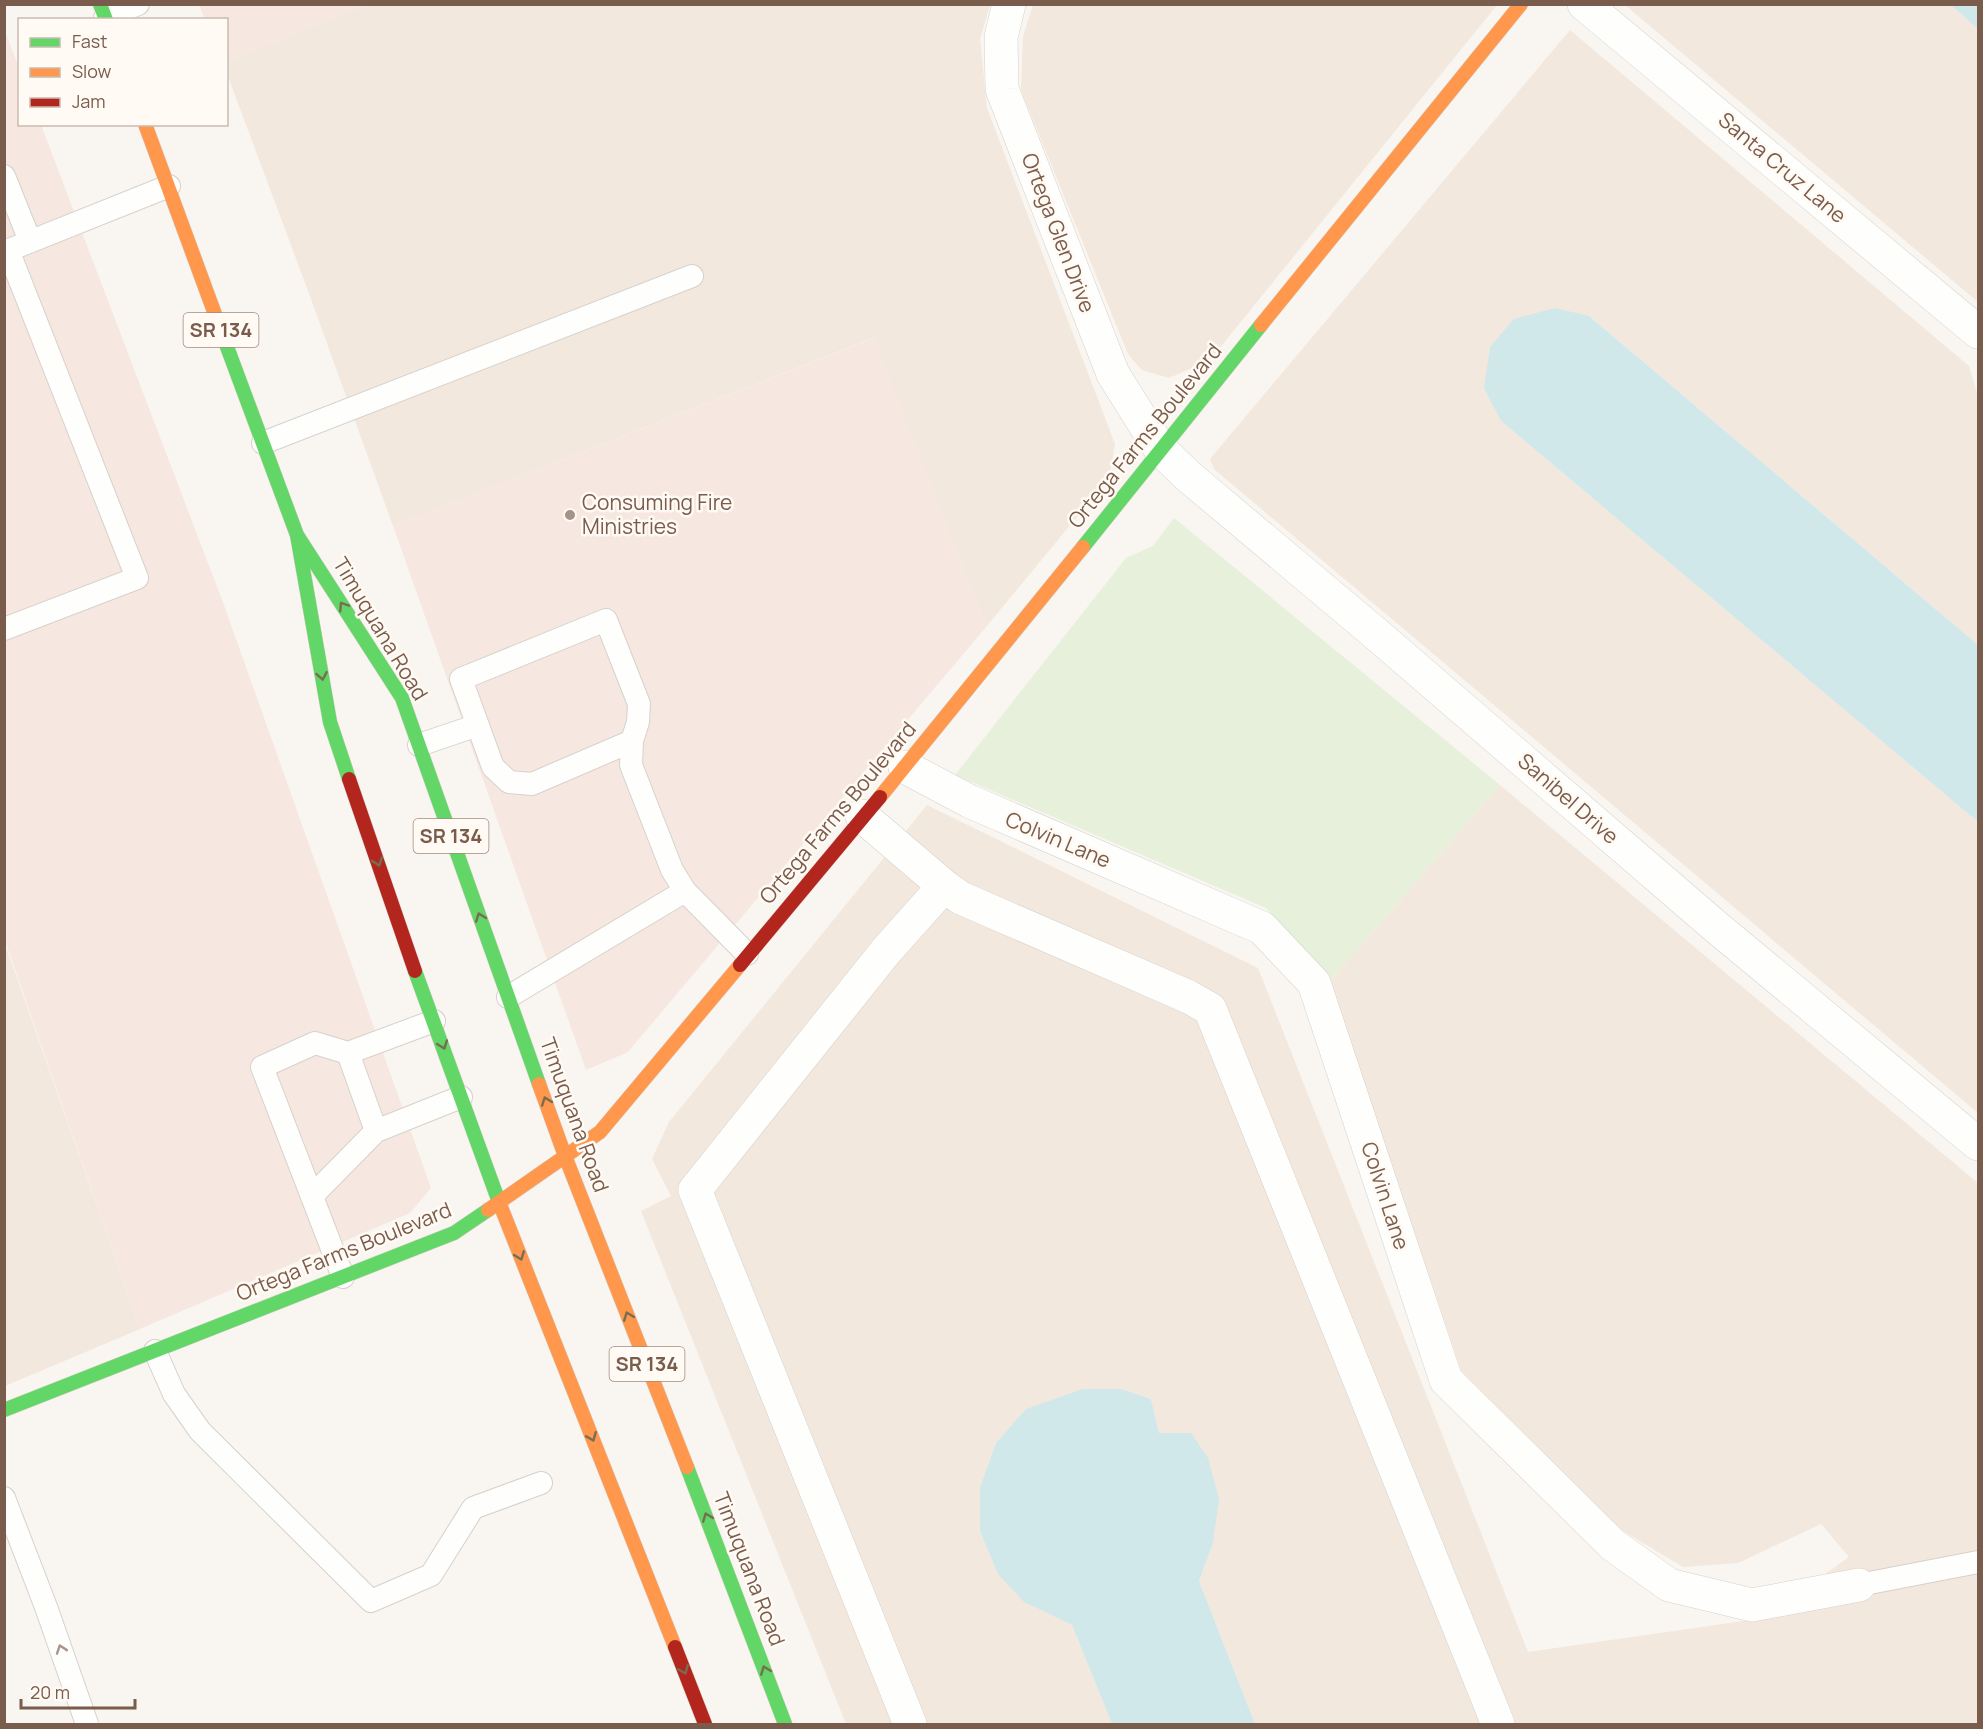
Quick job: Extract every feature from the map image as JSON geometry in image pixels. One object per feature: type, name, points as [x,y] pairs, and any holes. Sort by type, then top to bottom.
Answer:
[{"type":"main road","name":"Ortega Farms Boulevard","points":[[4,1410],[454,1233],[600,1132],[905,767],[1521,4]]},
{"type":"main road","name":"Timuquana Road","points":[[146,126],[297,535],[330,722],[416,971],[499,1202],[705,1725]]},
{"type":"main road","name":"Timuquana Road","points":[[297,535],[402,698],[565,1156],[720,1549],[786,1725]]},
{"type":"street","name":"Ortega Glen Drive","points":[[1009,4],[1001,37],[1002,89],[1113,374],[1160,450]]},
{"type":"street","name":"Santa Cruz Lane","points":[[1584,4],[1978,332]]},
{"type":"street","name":"Sanibel Drive","points":[[1160,450],[1715,926],[1978,1144]]},
{"type":"street","name":"Colvin Lane","points":[[905,767],[969,801],[1262,928],[1314,983],[1446,1380],[1612,1545],[1669,1585],[1752,1605],[1859,1585]]},
{"type":"street","points":[[862,816],[961,898],[1210,1009],[1498,1725]]},
{"type":"street","points":[[909,1725],[695,1190],[886,951],[944,886]]},
{"type":"lane","points":[[104,14],[138,4]]},
{"type":"lane","points":[[4,176],[30,242]]},
{"type":"lane","points":[[4,629],[136,578],[6,251],[169,186]]},
{"type":"lane","points":[[263,443],[692,276]]},
{"type":"lane","points":[[632,741],[532,784],[509,782],[493,767],[461,679],[606,620],[639,704],[638,722],[632,741],[631,765],[672,870],[685,891],[747,954]]},
{"type":"lane","points":[[419,745],[478,725]]},
{"type":"lane","points":[[508,997],[685,891]]},
{"type":"lane","points":[[343,1277],[262,1067],[315,1043],[348,1053],[434,1021]]},
{"type":"lane","points":[[348,1053],[376,1131]]},
{"type":"lane","points":[[312,1196],[376,1131],[461,1097]]},
{"type":"lane","points":[[155,1351],[174,1394],[200,1431],[371,1601],[431,1575],[473,1508],[541,1483]]},
{"type":"lane","points":[[4,1498],[46,1607],[87,1725]]},
{"type":"lane","points":[[1859,1585],[1978,1562]]},
{"type":"shaded area","points":[[1033,4],[1497,5],[1210,360],[1169,378],[1142,370],[1128,354],[1021,90],[1023,36]]},
{"type":"shaded area","points":[[199,5],[365,5],[228,61],[228,18],[205,18]]},
{"type":"shaded area","points":[[365,5],[990,5],[980,39],[987,108],[1115,444],[1109,478],[986,627],[873,338],[393,526],[228,77],[228,61]]},
{"type":"shaded area","points":[[1625,5],[1951,5],[1978,29],[1978,302]]},
{"type":"shaded area","points":[[4,29],[18,65],[18,126],[41,126],[224,605],[431,1188],[410,1213],[140,1329],[5,941]]},
{"type":"shaded area","points":[[1570,30],[1969,366],[1978,396],[1978,645],[1589,316],[1501,421],[1978,822],[1978,1113],[1214,469],[1210,459]]},
{"type":"shaded area","points":[[874,338],[986,627],[628,1052],[586,1070],[393,526]]},
{"type":"shaded area","points":[[1500,785],[1978,1183],[1978,1724],[1255,1724],[1199,1581],[1213,1543],[1159,1433],[1151,1399],[1121,1389],[1083,1389],[996,1443],[980,1487],[980,1531],[1024,1602],[1072,1625],[1112,1724],[846,1724],[641,1211],[671,1196],[652,1159],[669,1122],[927,805],[1258,968],[1528,1652],[1764,1618],[1849,1557],[1821,1524],[1738,1563],[1683,1567],[1613,1525],[1461,1370],[1330,981]]},
{"type":"shaded area","points":[[4,941],[140,1329],[5,1386],[4,1386]]},
{"type":"green space","points":[[1174,518],[1500,785],[1330,981],[1266,908],[955,775],[1126,558],[1153,546]]},
{"type":"water","points":[[1951,5],[1978,5],[1978,29]]},
{"type":"water","points":[[1555,308],[1589,316],[1978,645],[1978,822],[1501,421],[1484,388],[1490,347],[1514,319]]},
{"type":"water","points":[[1083,1389],[1121,1389],[1151,1399],[1159,1433],[1191,1433],[1208,1458],[1219,1499],[1213,1543],[1199,1581],[1255,1724],[1112,1724],[1072,1625],[1024,1602],[998,1574],[980,1531],[980,1487],[996,1443],[1026,1409]]},
{"type":"traffic: fast","points":[[100,4],[105,18]]},
{"type":"traffic: fast","points":[[1083,547],[1261,325]]},
{"type":"traffic: fast","points":[[223,336],[297,535],[330,722],[349,779]]},
{"type":"traffic: fast","points":[[297,535],[402,698],[539,1084]]},
{"type":"traffic: fast","points":[[415,971],[499,1202]]},
{"type":"traffic: fast","points":[[4,1410],[454,1233],[488,1210]]},
{"type":"traffic: fast","points":[[687,1467],[785,1724]]},
{"type":"traffic: slow","points":[[1261,325],[1521,4]]},
{"type":"traffic: slow","points":[[146,126],[223,336]]},
{"type":"traffic: slow","points":[[880,797],[1083,547]]},
{"type":"traffic: slow","points":[[488,1210],[600,1132],[740,965]]},
{"type":"traffic: slow","points":[[539,1084],[687,1467]]},
{"type":"traffic: slow","points":[[499,1202],[675,1647]]},
{"type":"traffic: jam","points":[[349,779],[415,971]]},
{"type":"traffic: jam","points":[[740,965],[880,797]]},
{"type":"traffic: jam","points":[[675,1647],[705,1724]]},
{"type":"place","name":"Consuming Fire Ministries","points":[[570,515]]}]
